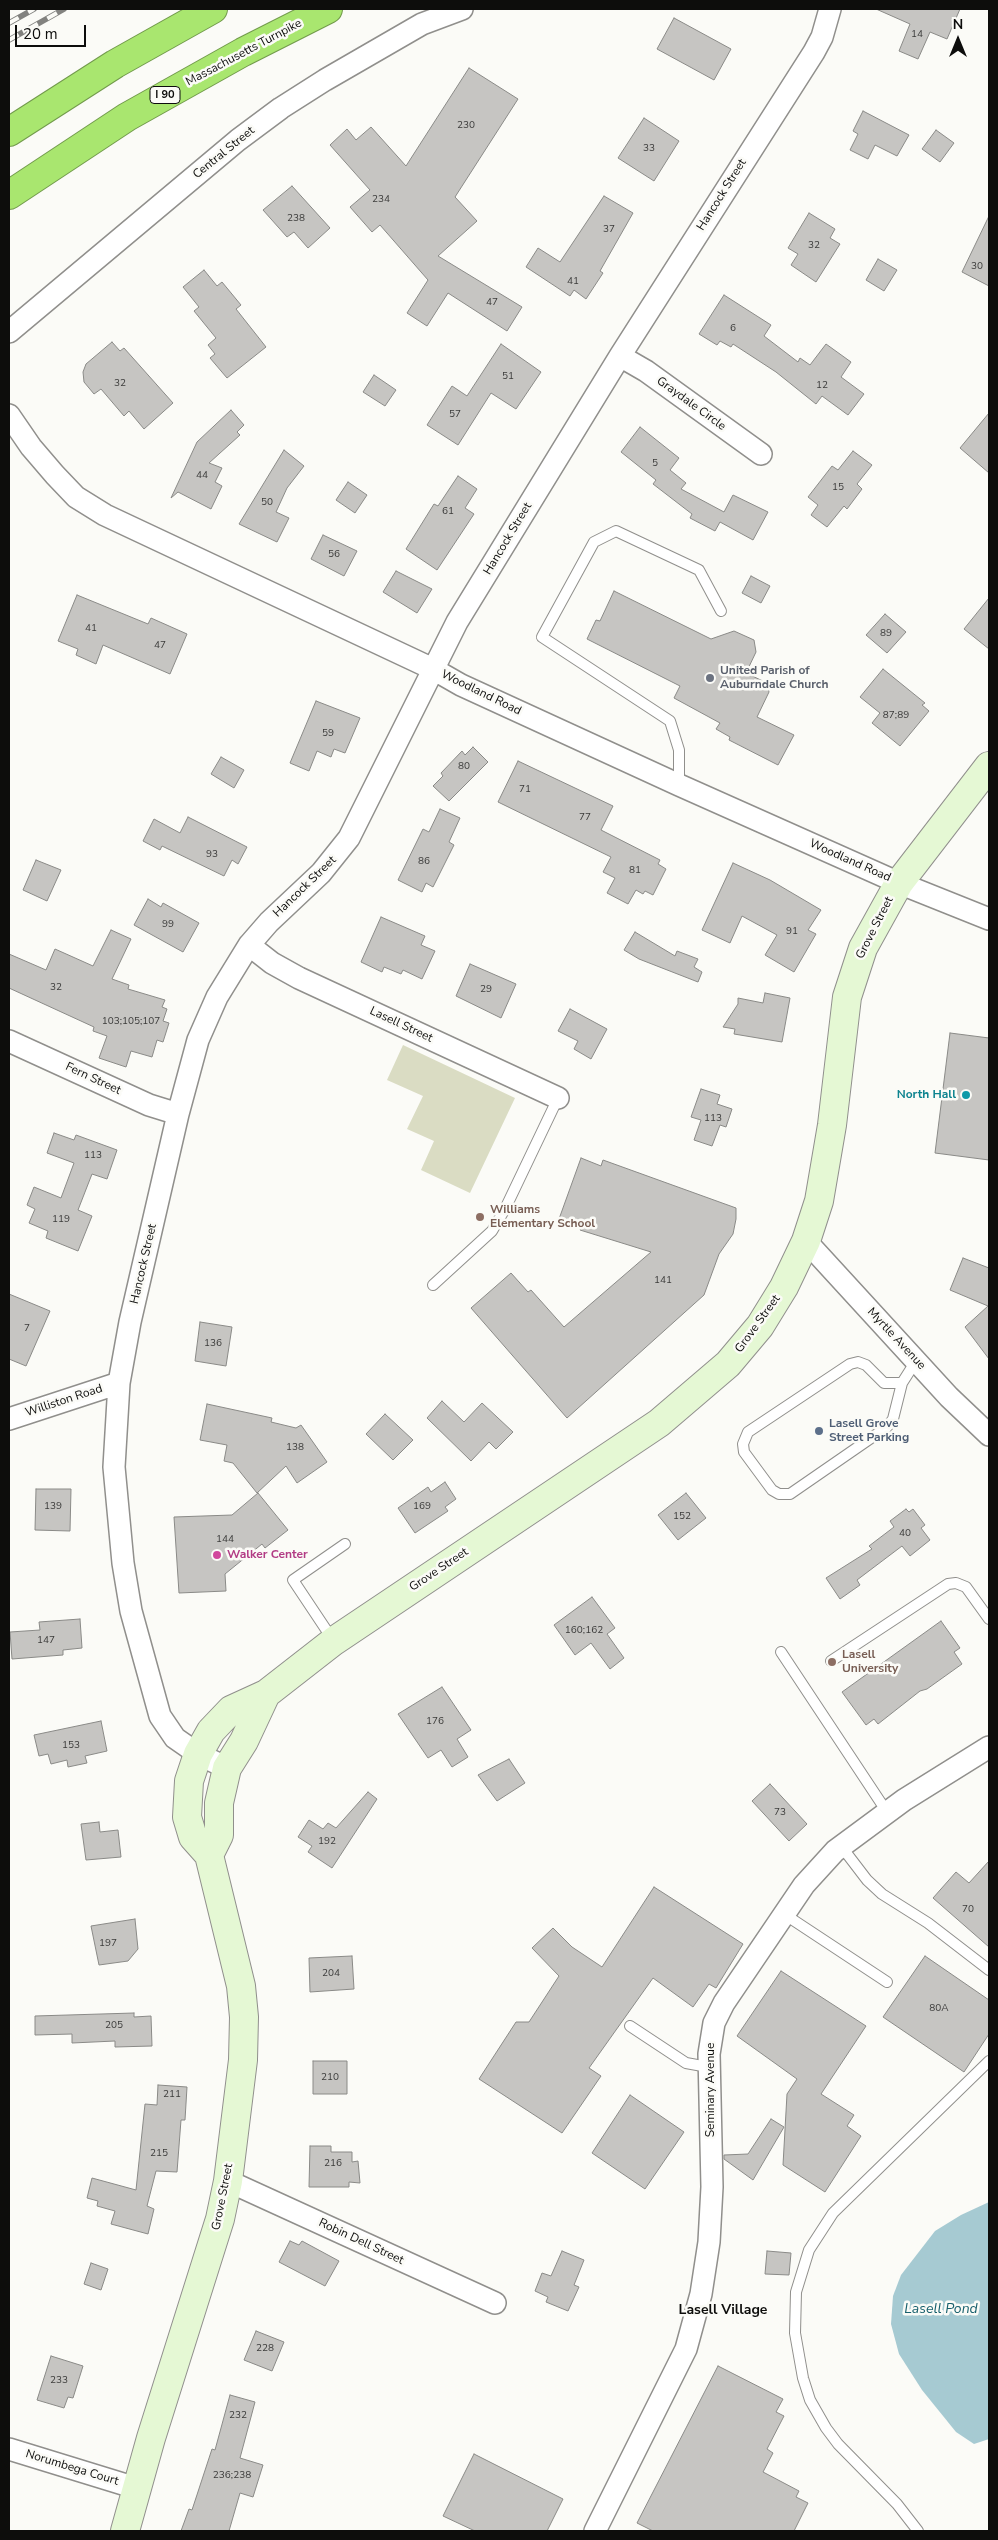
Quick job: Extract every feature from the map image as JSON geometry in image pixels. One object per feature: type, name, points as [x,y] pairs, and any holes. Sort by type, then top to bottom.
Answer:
[{"type":"highway","points":[[9,132],[115,64],[213,9]]},
{"type":"highway","name":"Massachusetts Turnpike","points":[[9,195],[127,117],[243,52],[328,9]]},
{"type":"main road","name":"Grove Street","points":[[125,2531],[136,2488],[208,2262],[228,2181],[242,2060],[244,2017],[241,1986],[209,1855],[192,1837],[187,1816],[189,1781],[198,1754],[211,1731],[231,1710],[266,1694],[334,1641],[659,1423],[728,1364],[760,1326],[784,1288],[806,1241],[826,1169],[849,988],[863,948],[899,883],[989,766]]},
{"type":"main road","name":"Grove Street","points":[[209,1855],[220,1835],[219,1803],[227,1768],[244,1741],[266,1694]]},
{"type":"street","name":"Central Street","points":[[9,332],[238,140],[281,108],[325,80],[422,24],[462,9]]},
{"type":"street","name":"Hancock Street","points":[[227,1768],[198,1754],[175,1738],[160,1716],[131,1611],[116,1509],[114,1467],[119,1384],[130,1322],[178,1114],[191,1064],[207,1016],[227,977],[249,945],[269,922],[321,873],[349,838],[457,622],[620,356],[814,52],[824,30],[830,9]]},
{"type":"street","name":"Graydale Circle","points":[[620,356],[646,371],[762,454]]},
{"type":"street","name":"Woodland Road","points":[[9,414],[31,447],[76,497],[105,515],[433,669],[461,685],[679,785],[899,883],[989,920]]},
{"type":"street","name":"Lasell Street","points":[[249,945],[272,963],[299,978],[558,1098]]},
{"type":"street","name":"Fern Street","points":[[9,1041],[149,1105],[178,1114]]},
{"type":"street","name":"Myrtle Avenue","points":[[806,1241],[956,1404],[989,1435]]},
{"type":"street","name":"Williston Road","points":[[9,1418],[119,1384]]},
{"type":"street","name":"Seminary Avenue","points":[[595,2531],[682,2356],[701,2294],[709,2242],[712,2196],[708,2067],[711,2035],[724,2003],[818,1867],[841,1846],[886,1812],[989,1747]]},
{"type":"street","name":"Robin Dell Street","points":[[228,2181],[495,2303]]},
{"type":"street","name":"Norumbega Court","points":[[9,2449],[136,2488]]},
{"type":"lane","points":[[679,785],[679,750],[670,721],[542,637],[594,542],[616,531],[699,570],[721,611]]},
{"type":"lane","points":[[432,1286],[492,1231],[505,1209],[558,1098]]},
{"type":"lane","points":[[902,1383],[884,1383],[866,1365],[858,1362],[850,1364],[748,1432],[743,1444],[744,1452],[772,1490],[779,1494],[790,1494],[887,1427],[893,1419],[902,1383],[916,1361]]},
{"type":"lane","points":[[334,1641],[293,1580],[345,1544]]},
{"type":"lane","points":[[831,1661],[948,1584],[956,1583],[966,1588],[989,1619]]},
{"type":"lane","points":[[781,1652],[886,1812]]},
{"type":"lane","points":[[841,1846],[867,1880],[882,1894],[928,1923],[989,1970]]},
{"type":"lane","points":[[784,1914],[886,1982]]},
{"type":"lane","points":[[630,2026],[685,2062],[708,2067]]},
{"type":"lane","points":[[918,2531],[896,2504],[838,2444],[826,2428],[810,2400],[803,2378],[795,2333],[796,2292],[809,2250],[833,2213],[989,2062]]},
{"type":"green space","points":[[403,1045],[515,1098],[470,1193],[421,1170],[434,1141],[407,1129],[423,1096],[387,1080]]},
{"type":"water","name":"Lasell Pond","points":[[989,2202],[989,2439],[974,2444],[956,2432],[922,2390],[899,2354],[891,2324],[893,2296],[901,2275],[935,2231],[961,2215]]},
{"type":"building","points":[[876,9],[960,9],[947,39],[930,32],[918,59],[899,51],[910,24]]},
{"type":"building","points":[[674,18],[731,49],[714,80],[657,49]]},
{"type":"building","points":[[469,68],[518,99],[455,197],[477,221],[438,256],[522,307],[507,331],[448,293],[427,326],[407,313],[428,280],[380,225],[372,232],[350,207],[370,190],[330,145],[347,129],[356,140],[371,127],[406,166]]},
{"type":"building","points":[[863,111],[909,135],[897,156],[875,145],[868,159],[850,150],[858,134],[853,131]]},
{"type":"building","points":[[644,118],[679,141],[654,181],[618,158]]},
{"type":"building","points":[[936,130],[954,143],[940,162],[922,149]]},
{"type":"building","points":[[292,186],[330,228],[308,248],[294,232],[287,237],[263,210]]},
{"type":"building","points":[[604,196],[633,213],[600,271],[603,273],[586,299],[574,290],[570,296],[526,267],[538,248],[560,262]]},
{"type":"building","points":[[809,213],[835,229],[830,238],[840,244],[816,282],[791,265],[798,254],[788,248]]},
{"type":"building","points":[[989,216],[989,286],[962,272]]},
{"type":"building","points":[[878,259],[897,270],[884,291],[866,280]]},
{"type":"building","points":[[204,270],[217,286],[222,282],[241,305],[236,309],[266,347],[227,378],[210,358],[215,354],[208,345],[216,338],[194,311],[199,307],[183,287]]},
{"type":"building","points":[[724,295],[771,325],[764,336],[798,362],[800,358],[810,365],[826,344],[851,362],[841,377],[864,394],[848,415],[822,396],[816,404],[776,372],[733,344],[731,347],[720,341],[717,345],[699,334]]},
{"type":"building","points":[[112,342],[120,351],[124,348],[173,403],[144,429],[129,411],[124,416],[101,389],[94,394],[84,382],[83,372],[86,364]]},
{"type":"building","points":[[501,344],[541,372],[516,409],[491,393],[458,445],[427,425],[452,386],[467,396]]},
{"type":"building","points":[[374,375],[396,390],[385,406],[363,392]]},
{"type":"building","points":[[231,410],[244,425],[237,432],[240,435],[209,463],[222,468],[215,482],[222,486],[211,509],[178,492],[171,498],[197,442]]},
{"type":"building","points":[[989,413],[989,473],[960,448]]},
{"type":"building","points":[[640,427],[679,458],[670,470],[686,483],[681,489],[724,512],[733,495],[768,512],[753,540],[720,522],[715,531],[690,518],[692,514],[653,484],[656,480],[621,452]]},
{"type":"building","points":[[284,450],[304,466],[287,488],[276,512],[289,518],[277,542],[239,524]]},
{"type":"building","points":[[853,451],[872,465],[857,484],[862,489],[847,509],[844,506],[827,527],[811,515],[818,505],[808,497],[832,466],[838,470]]},
{"type":"building","points":[[458,476],[477,489],[465,508],[474,514],[437,570],[406,549],[434,504],[438,506]]},
{"type":"building","points":[[348,482],[367,495],[355,513],[336,500]]},
{"type":"building","points":[[323,535],[357,551],[344,576],[311,559]]},
{"type":"building","points":[[396,571],[432,589],[417,613],[383,592]]},
{"type":"building","points":[[751,576],[770,586],[761,603],[742,593]]},
{"type":"building","name":"United Parish of Auburndale Church","points":[[614,591],[711,639],[734,631],[754,640],[756,652],[746,673],[767,683],[769,692],[757,717],[794,735],[778,765],[729,740],[730,737],[716,729],[720,723],[674,698],[680,686],[587,639],[596,620],[600,621]]},
{"type":"building","points":[[77,595],[148,624],[151,618],[187,634],[170,674],[103,645],[96,664],[76,655],[78,649],[58,641]]},
{"type":"building","points":[[989,598],[989,649],[964,629]]},
{"type":"building","points":[[885,614],[906,632],[887,653],[866,635]]},
{"type":"building","points":[[883,669],[925,703],[922,705],[929,711],[900,746],[872,723],[880,713],[860,697]]},
{"type":"building","points":[[316,701],[360,718],[345,753],[334,749],[331,757],[317,751],[309,771],[290,763]]},
{"type":"building","points":[[473,747],[488,762],[449,801],[433,786],[443,776],[441,773],[462,751],[465,755]]},
{"type":"building","points":[[221,757],[244,770],[234,788],[211,774]]},
{"type":"building","points":[[518,761],[613,806],[601,830],[660,860],[658,864],[666,869],[653,895],[645,891],[643,894],[636,890],[628,904],[607,893],[615,878],[603,872],[611,857],[498,802]]},
{"type":"building","points":[[440,809],[460,818],[449,842],[454,845],[433,887],[426,883],[422,892],[398,880],[423,829],[429,832]]},
{"type":"building","points":[[188,817],[247,847],[238,864],[232,860],[224,876],[162,846],[160,850],[143,841],[154,819],[180,833]]},
{"type":"building","points":[[36,860],[61,870],[47,901],[23,890]]},
{"type":"building","points":[[733,863],[770,880],[821,910],[808,930],[816,934],[794,972],[765,955],[777,935],[742,916],[730,943],[702,930]]},
{"type":"building","points":[[148,899],[161,907],[163,903],[199,923],[183,952],[134,925]]},
{"type":"building","points":[[381,917],[425,936],[421,945],[435,951],[422,979],[403,970],[401,974],[384,967],[382,972],[361,962]]},
{"type":"building","points":[[111,930],[131,939],[112,979],[129,985],[128,989],[165,1000],[162,1007],[167,1009],[163,1021],[169,1023],[163,1042],[157,1040],[152,1057],[131,1051],[126,1067],[99,1058],[107,1036],[93,1031],[94,1027],[9,988],[9,954],[46,970],[55,949],[93,966]]},
{"type":"building","points":[[635,932],[675,956],[677,951],[698,959],[694,967],[702,972],[698,982],[639,959],[624,950]]},
{"type":"building","points":[[470,964],[516,984],[501,1018],[456,996]]},
{"type":"building","points":[[765,993],[790,998],[782,1042],[734,1034],[735,1029],[723,1027],[738,1004],[738,998],[763,1003]]},
{"type":"building","points":[[570,1009],[607,1029],[591,1059],[574,1049],[578,1041],[558,1031]]},
{"type":"building","name":"North Hall","points":[[950,1033],[989,1038],[989,1160],[935,1153]]},
{"type":"building","points":[[701,1089],[720,1095],[717,1104],[732,1109],[726,1127],[720,1125],[712,1146],[694,1140],[701,1120],[691,1117]]},
{"type":"building","points":[[54,1133],[74,1140],[76,1135],[117,1150],[107,1179],[92,1174],[78,1210],[92,1216],[78,1251],[46,1238],[48,1231],[29,1223],[35,1209],[27,1205],[34,1187],[61,1198],[74,1163],[47,1153]]},
{"type":"building","points":[[581,1158],[601,1166],[603,1160],[736,1208],[736,1219],[733,1234],[719,1254],[704,1295],[567,1418],[471,1308],[511,1273],[528,1292],[531,1290],[564,1327],[651,1252],[580,1230],[582,1227],[559,1219]]},
{"type":"building","points":[[963,1258],[989,1268],[989,1359],[965,1327],[988,1306],[950,1290]]},
{"type":"building","points":[[9,1294],[50,1311],[26,1366],[9,1359]]},
{"type":"building","points":[[200,1322],[232,1327],[226,1366],[195,1361]]},
{"type":"building","points":[[442,1401],[464,1422],[482,1403],[513,1432],[496,1449],[489,1442],[471,1461],[427,1418]]},
{"type":"building","points":[[207,1404],[272,1418],[271,1422],[296,1428],[301,1425],[327,1462],[297,1483],[286,1466],[257,1493],[233,1463],[224,1461],[227,1445],[200,1440]]},
{"type":"building","points":[[385,1414],[413,1440],[393,1460],[366,1434]]},
{"type":"building","points":[[445,1482],[456,1499],[445,1507],[448,1511],[415,1533],[398,1508],[428,1487],[431,1492]]},
{"type":"building","points":[[36,1489],[71,1489],[70,1531],[35,1530]]},
{"type":"building","points":[[258,1493],[288,1530],[265,1548],[262,1544],[225,1574],[226,1591],[179,1593],[174,1517],[232,1515]]},
{"type":"building","points":[[686,1493],[706,1518],[678,1540],[658,1515]]},
{"type":"building","points":[[906,1509],[909,1512],[913,1509],[925,1525],[921,1528],[930,1540],[910,1556],[902,1546],[857,1580],[860,1585],[840,1599],[826,1578],[872,1549],[869,1546],[894,1527],[890,1521]]},
{"type":"building","points":[[592,1597],[615,1628],[607,1634],[624,1658],[610,1669],[591,1643],[575,1655],[554,1625]]},
{"type":"building","points":[[80,1619],[82,1648],[63,1650],[63,1655],[12,1659],[10,1632],[40,1630],[39,1622]]},
{"type":"building","points":[[941,1621],[960,1648],[954,1652],[962,1664],[927,1689],[920,1691],[878,1724],[874,1719],[866,1725],[842,1692]]},
{"type":"building","points":[[442,1687],[471,1730],[457,1739],[468,1757],[452,1767],[441,1750],[428,1758],[398,1714]]},
{"type":"building","points":[[101,1721],[107,1751],[85,1756],[87,1763],[68,1767],[67,1760],[51,1764],[48,1754],[39,1756],[34,1735]]},
{"type":"building","points":[[509,1759],[525,1783],[497,1801],[478,1775]]},
{"type":"building","points":[[770,1784],[807,1824],[789,1841],[752,1801]]},
{"type":"building","points":[[368,1792],[377,1799],[332,1868],[308,1852],[312,1846],[298,1837],[309,1820],[323,1829],[328,1823],[336,1828]]},
{"type":"building","points":[[99,1822],[100,1832],[118,1830],[121,1857],[86,1860],[81,1824]]},
{"type":"building","points":[[989,1861],[989,1947],[933,1898],[956,1872],[969,1883]]},
{"type":"building","points":[[654,1887],[743,1944],[716,1988],[709,1984],[693,2007],[653,1978],[589,2068],[601,2076],[562,2133],[479,2079],[516,2022],[529,2022],[559,1976],[532,1948],[553,1928],[572,1947],[602,1967]]},
{"type":"building","points":[[135,1919],[138,1949],[128,1961],[99,1965],[91,1926]]},
{"type":"building","points":[[352,1956],[354,1989],[310,1992],[309,1958]]},
{"type":"building","points":[[925,1956],[989,2000],[989,2034],[964,2072],[883,2017]]},
{"type":"building","points":[[781,1971],[866,2026],[821,2094],[854,2115],[847,2126],[861,2136],[825,2192],[783,2165],[787,2094],[797,2079],[737,2036]]},
{"type":"building","points":[[134,2013],[134,2017],[151,2016],[152,2046],[115,2047],[115,2041],[72,2043],[72,2034],[35,2035],[35,2016]]},
{"type":"building","points":[[313,2061],[347,2061],[347,2094],[313,2094]]},
{"type":"building","points":[[158,2085],[187,2087],[185,2120],[181,2120],[177,2172],[156,2171],[147,2206],[154,2209],[148,2234],[111,2224],[115,2211],[97,2206],[98,2201],[87,2198],[92,2178],[136,2190],[145,2104],[157,2105]]},
{"type":"building","points":[[630,2095],[684,2132],[645,2189],[592,2153]]},
{"type":"building","points":[[771,2119],[784,2127],[753,2180],[724,2159],[724,2155],[748,2154]]},
{"type":"building","points":[[310,2146],[331,2146],[331,2152],[352,2152],[352,2162],[358,2161],[360,2183],[349,2182],[349,2187],[309,2187]]},
{"type":"building","points":[[290,2241],[299,2245],[302,2241],[339,2261],[325,2286],[279,2262]]},
{"type":"building","points":[[562,2251],[584,2260],[574,2285],[579,2287],[568,2311],[546,2302],[548,2297],[535,2291],[542,2273],[551,2276]]},
{"type":"building","points":[[767,2251],[791,2253],[789,2275],[765,2274]]},
{"type":"building","points":[[91,2263],[108,2269],[101,2290],[84,2284]]},
{"type":"building","points":[[256,2331],[284,2342],[272,2371],[244,2360]]},
{"type":"building","points":[[51,2356],[83,2366],[73,2398],[68,2397],[64,2408],[37,2400]]},
{"type":"building","points":[[718,2366],[783,2399],[776,2412],[784,2416],[767,2449],[773,2453],[763,2472],[799,2491],[796,2497],[808,2503],[794,2531],[653,2531],[637,2523]]},
{"type":"building","points":[[230,2395],[255,2402],[240,2458],[263,2465],[253,2497],[240,2493],[229,2531],[181,2531],[189,2509],[192,2510],[212,2449],[215,2450]]},
{"type":"building","points":[[474,2454],[563,2499],[547,2531],[475,2531],[443,2516]]},
{"type":"railway","points":[[9,23],[34,9]]},
{"type":"railway","points":[[9,40],[64,9]]},
{"type":"place","name":"United Parish of Auburndale Church","points":[[710,678]]},
{"type":"place","name":"North Hall","points":[[966,1095]]},
{"type":"place","name":"Williams Elementary School","points":[[480,1217]]},
{"type":"place","name":"Lasell Grove Street Parking","points":[[819,1431]]},
{"type":"place","name":"Walker Center","points":[[217,1555]]},
{"type":"place","name":"Lasell University","points":[[832,1662]]},
{"type":"district","name":"Lasell Village","points":[[723,2311]]}]
